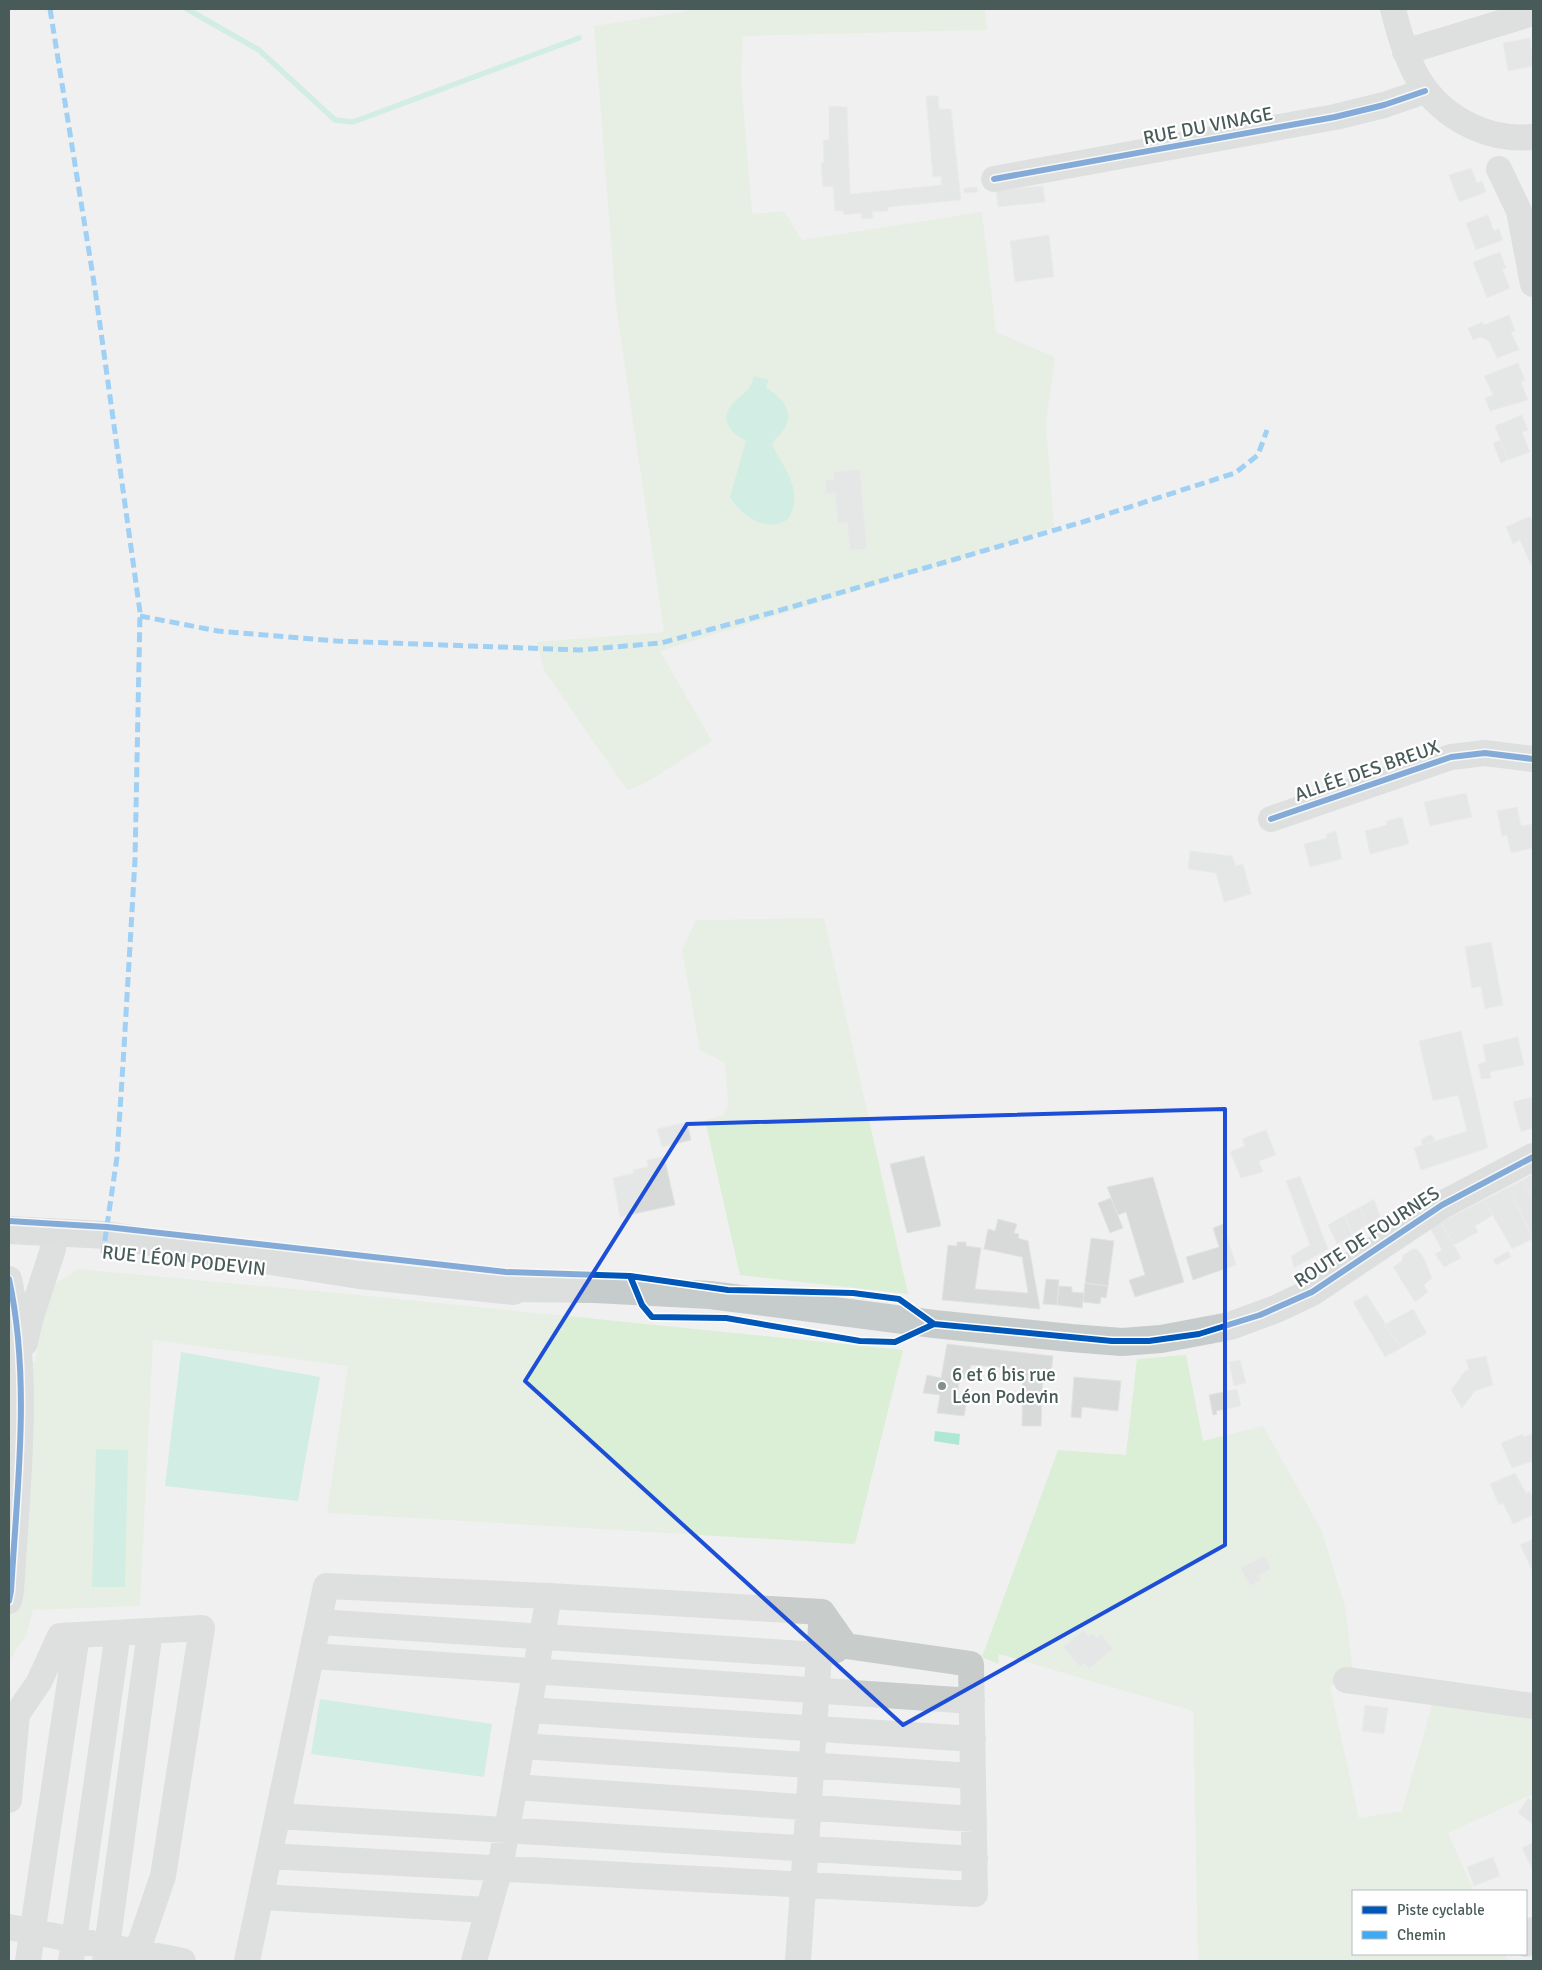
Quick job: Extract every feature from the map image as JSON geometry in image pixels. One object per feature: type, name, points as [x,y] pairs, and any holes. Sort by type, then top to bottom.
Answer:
[{"type":"main road","name":"ROUTE DE FOURNES","points":[[1033,1334],[1112,1341],[1149,1341],[1209,1332],[1260,1315],[1312,1292],[1442,1205],[1533,1157]]},
{"type":"main road","name":"RUE LÉON PODEVIN","points":[[9,1230],[52,1240],[217,1265],[359,1275],[496,1288],[613,1304],[774,1313],[889,1323],[934,1324],[1033,1334]]},
{"type":"main road","name":"RUE LÉON PODEVIN","points":[[9,1248],[52,1240]]},
{"type":"street","points":[[1392,9],[1405,52],[1425,91],[1443,110],[1480,130],[1508,138],[1533,137]]},
{"type":"street","points":[[1405,52],[1533,13]]},
{"type":"street","name":"RUE DU VINAGE","points":[[994,179],[1343,115],[1384,106],[1425,91]]},
{"type":"street","points":[[1499,169],[1519,211],[1533,284]]},
{"type":"street","name":"ALLÉE DES BREUX","points":[[1271,820],[1451,757],[1485,753],[1533,759]]},
{"type":"street","points":[[21,1366],[30,1320],[52,1240]]},
{"type":"street","points":[[9,1279],[21,1366],[19,1456],[9,1601]]},
{"type":"street","points":[[247,1961],[326,1586],[549,1596],[822,1612]]},
{"type":"street","points":[[474,1961],[500,1868],[549,1596]]},
{"type":"street","points":[[822,1612],[846,1646]]},
{"type":"street","points":[[798,1961],[822,1612]]},
{"type":"street","points":[[269,1856],[975,1894],[971,1664],[846,1646],[819,1655],[319,1622]]},
{"type":"street","points":[[9,1800],[13,1720],[39,1682],[60,1636],[202,1628],[163,1876],[145,1956]]},
{"type":"street","points":[[106,1954],[150,1631]]},
{"type":"street","points":[[72,1950],[118,1632]]},
{"type":"street","points":[[28,1961],[20,1929],[77,1635]]},
{"type":"street","points":[[312,1656],[972,1701]]},
{"type":"street","points":[[1346,1680],[1533,1706]]},
{"type":"street","points":[[528,1710],[973,1739]]},
{"type":"street","points":[[522,1746],[973,1776]]},
{"type":"street","points":[[515,1787],[974,1819]]},
{"type":"street","points":[[278,1816],[975,1859]]},
{"type":"street","points":[[260,1897],[488,1910]]},
{"type":"street","points":[[20,1929],[72,1950],[183,1961]]},
{"type":"street","points":[[1527,1942],[1533,1930]]},
{"type":"highlighted area","points":[[1225,1109],[1225,1545],[903,1725],[525,1381],[687,1124]]},
{"type":"shaded area","points":[[700,9],[985,9],[987,30],[743,36],[741,76],[752,214],[784,211],[802,240],[982,212],[996,332],[1055,357],[1046,422],[1054,527],[995,549],[660,651],[712,741],[644,784],[627,790],[544,670],[537,642],[664,632],[616,306],[594,26]]},
{"type":"shaded area","points":[[754,376],[769,380],[766,388],[776,394],[784,403],[788,414],[786,426],[772,445],[791,480],[794,490],[793,509],[788,519],[772,525],[755,521],[741,511],[730,497],[746,441],[731,429],[728,424],[727,413],[735,401],[748,389]]},
{"type":"shaded area","points":[[824,918],[908,1294],[740,1275],[705,1120],[723,1115],[728,1105],[725,1063],[700,1050],[682,950],[696,920]]},
{"type":"shaded area","points":[[78,1269],[359,1295],[903,1350],[855,1544],[327,1513],[348,1366],[153,1340],[140,1606],[33,1610],[26,1636],[9,1661],[9,1362],[35,1362],[48,1288]]},
{"type":"shaded area","points":[[181,1352],[320,1377],[298,1501],[165,1486]]},
{"type":"shaded area","points":[[1186,1355],[1203,1441],[1263,1426],[1322,1531],[1346,1610],[1353,1674],[1330,1687],[1359,1818],[1402,1811],[1434,1698],[1533,1713],[1533,1794],[1448,1833],[1474,1890],[1352,1890],[1352,1955],[1505,1955],[1510,1961],[1198,1961],[1193,1711],[999,1654],[998,1664],[982,1657],[1058,1450],[1126,1455],[1137,1359]]},
{"type":"shaded area","points":[[935,1431],[960,1434],[959,1445],[934,1441]]},
{"type":"shaded area","points":[[96,1449],[128,1450],[125,1587],[92,1587]]},
{"type":"shaded area","points":[[320,1699],[492,1724],[484,1777],[311,1754]]},
{"type":"building","points":[[1530,38],[1533,66],[1508,71],[1503,43]]},
{"type":"building","points":[[926,96],[938,96],[939,109],[951,109],[961,200],[888,207],[888,211],[872,212],[873,218],[862,219],[861,213],[844,215],[843,211],[835,211],[833,186],[823,187],[821,163],[824,162],[823,140],[829,140],[829,106],[847,107],[850,194],[942,185],[941,176],[933,177]]},
{"type":"building","points":[[1471,168],[1477,183],[1482,181],[1486,192],[1459,202],[1449,175]]},
{"type":"building","points":[[1043,186],[1045,202],[998,207],[996,190]]},
{"type":"building","points":[[977,187],[978,192],[964,193],[964,188]]},
{"type":"building","points":[[1488,215],[1494,231],[1499,229],[1503,240],[1476,250],[1466,223]]},
{"type":"building","points":[[1049,235],[1054,277],[1015,282],[1010,241]]},
{"type":"building","points":[[1500,252],[1506,268],[1502,269],[1510,288],[1487,298],[1473,262]]},
{"type":"building","points":[[1509,315],[1515,331],[1511,332],[1519,350],[1497,358],[1489,341],[1481,337],[1473,340],[1468,328],[1482,322],[1484,325]]},
{"type":"building","points":[[1518,363],[1525,380],[1521,382],[1528,400],[1490,411],[1485,398],[1493,395],[1484,376]]},
{"type":"building","points":[[1522,415],[1528,430],[1522,432],[1530,452],[1508,460],[1495,426]]},
{"type":"building","points":[[1500,440],[1508,460],[1501,463],[1493,443]]},
{"type":"building","points":[[860,469],[867,549],[850,550],[847,522],[838,523],[835,493],[826,494],[825,480],[834,479],[833,472]]},
{"type":"building","points":[[1530,516],[1533,523],[1533,564],[1531,565],[1520,540],[1513,544],[1506,527]]},
{"type":"building","points":[[1466,793],[1472,817],[1430,826],[1424,802]]},
{"type":"building","points":[[1517,807],[1521,826],[1533,824],[1533,848],[1511,853],[1507,835],[1502,836],[1497,811]]},
{"type":"building","points":[[1402,817],[1409,844],[1370,854],[1365,831],[1387,825],[1386,821]]},
{"type":"building","points":[[1336,831],[1342,859],[1310,867],[1304,844],[1327,838],[1326,834]]},
{"type":"building","points":[[1190,851],[1232,856],[1236,866],[1243,864],[1251,894],[1224,902],[1216,873],[1188,869]]},
{"type":"building","points":[[1491,942],[1503,1005],[1485,1009],[1481,986],[1472,988],[1465,947]]},
{"type":"building","points":[[1461,1031],[1488,1148],[1421,1170],[1414,1148],[1467,1131],[1458,1095],[1433,1101],[1419,1041]]},
{"type":"building","points":[[1518,1037],[1524,1065],[1490,1072],[1491,1078],[1481,1079],[1478,1064],[1486,1062],[1483,1045]]},
{"type":"building","points":[[1533,1097],[1533,1128],[1521,1132],[1513,1102]]},
{"type":"building","points":[[687,1122],[691,1140],[662,1147],[657,1129]]},
{"type":"building","points":[[1266,1130],[1276,1155],[1259,1161],[1263,1172],[1241,1178],[1230,1152],[1245,1146],[1242,1139]]},
{"type":"building","points":[[1429,1135],[1433,1136],[1435,1141],[1423,1145],[1421,1140]]},
{"type":"building","points":[[664,1156],[675,1205],[620,1217],[613,1178],[634,1173],[633,1170],[648,1167],[647,1160]]},
{"type":"building","points":[[924,1156],[941,1226],[907,1233],[890,1164]]},
{"type":"building","points":[[1533,1174],[1533,1200],[1523,1180]]},
{"type":"building","points":[[1300,1176],[1328,1249],[1294,1268],[1291,1256],[1310,1245],[1286,1181]]},
{"type":"building","points":[[1153,1177],[1184,1282],[1135,1297],[1129,1280],[1145,1275],[1126,1212],[1118,1215],[1107,1187]]},
{"type":"building","points":[[1523,1180],[1533,1200],[1533,1240],[1509,1187]]},
{"type":"building","points":[[1509,1187],[1533,1239],[1512,1249],[1484,1200]]},
{"type":"building","points":[[1111,1198],[1123,1228],[1110,1233],[1098,1203]]},
{"type":"building","points":[[1374,1199],[1380,1217],[1366,1225],[1360,1207]]},
{"type":"building","points":[[1484,1200],[1493,1215],[1475,1226],[1478,1232],[1454,1245],[1441,1222]]},
{"type":"building","points":[[1360,1207],[1366,1225],[1352,1234],[1345,1215]]},
{"type":"building","points":[[1345,1215],[1352,1234],[1337,1244],[1328,1225]]},
{"type":"building","points":[[998,1219],[1017,1224],[1014,1233],[1019,1234],[1018,1238],[1028,1241],[1040,1309],[942,1300],[948,1245],[957,1246],[957,1242],[966,1242],[966,1246],[981,1248],[975,1289],[1028,1293],[1022,1257],[984,1249],[988,1229],[995,1231]]},
{"type":"building","points":[[1441,1222],[1461,1258],[1444,1267],[1435,1254],[1442,1250],[1430,1228]]},
{"type":"building","points":[[1223,1224],[1236,1265],[1193,1280],[1186,1257],[1219,1247],[1213,1228]]},
{"type":"building","points":[[1091,1238],[1114,1241],[1108,1286],[1085,1283]]},
{"type":"building","points":[[1413,1249],[1417,1249],[1424,1258],[1432,1278],[1424,1285],[1428,1292],[1415,1302],[1393,1267],[1402,1261],[1403,1255]]},
{"type":"building","points":[[1508,1251],[1511,1257],[1496,1265],[1493,1260]]},
{"type":"building","points":[[1046,1279],[1059,1280],[1057,1305],[1043,1304]]},
{"type":"building","points":[[1085,1283],[1108,1286],[1106,1298],[1101,1297],[1100,1304],[1083,1302]]},
{"type":"building","points":[[1059,1286],[1072,1287],[1072,1292],[1084,1293],[1082,1308],[1057,1305]]},
{"type":"building","points":[[1367,1295],[1401,1348],[1385,1357],[1353,1302]]},
{"type":"building","points":[[1413,1309],[1427,1333],[1401,1348],[1384,1325]]},
{"type":"building","name":"6 et 6 bis rue Léon Podevin","points":[[947,1344],[1053,1356],[1051,1376],[1043,1375],[1041,1426],[1022,1426],[1023,1370],[971,1365],[969,1380],[960,1378],[956,1400],[967,1401],[964,1416],[937,1413],[940,1395],[923,1393],[927,1375],[941,1378]]},
{"type":"building","points":[[1486,1356],[1493,1385],[1475,1391],[1462,1408],[1451,1390],[1465,1371],[1469,1370],[1466,1360]]},
{"type":"building","points":[[1240,1360],[1246,1383],[1234,1386],[1229,1362]]},
{"type":"building","points":[[1074,1377],[1121,1381],[1118,1411],[1082,1407],[1081,1418],[1071,1417]]},
{"type":"building","points":[[1237,1389],[1241,1406],[1216,1411],[1217,1414],[1213,1415],[1209,1395]]},
{"type":"building","points":[[1533,1433],[1533,1461],[1512,1468],[1501,1443],[1523,1434],[1524,1437]]},
{"type":"building","points":[[1515,1473],[1526,1493],[1530,1491],[1533,1499],[1533,1515],[1513,1524],[1503,1503],[1499,1505],[1490,1484]]},
{"type":"building","points":[[1533,1539],[1533,1572],[1520,1545]]},
{"type":"building","points":[[1262,1557],[1266,1558],[1271,1569],[1259,1575],[1261,1580],[1250,1586],[1241,1570],[1242,1567]]},
{"type":"building","points":[[1084,1630],[1089,1636],[1092,1633],[1097,1638],[1101,1634],[1113,1649],[1089,1669],[1084,1663],[1080,1667],[1063,1647]]},
{"type":"building","points":[[1365,1705],[1388,1708],[1384,1734],[1362,1731]]},
{"type":"building","points":[[1528,1798],[1533,1802],[1533,1824],[1518,1813]]},
{"type":"building","points":[[1533,1842],[1533,1871],[1522,1848]]},
{"type":"building","points":[[1493,1857],[1500,1876],[1474,1886],[1467,1867]]},
{"type":"waterway","points":[[187,9],[259,50],[335,120],[353,122],[579,38]]},
{"type":"marked path","points":[[50,9],[95,289],[140,612],[135,860],[117,1157],[103,1253]]},
{"type":"marked path","points":[[140,616],[218,631],[336,641],[579,650],[661,643],[1086,521],[1235,473],[1258,455],[1267,430]]},
{"type":"cycle path","points":[[994,179],[1335,117],[1384,105],[1425,91]]},
{"type":"cycle path","points":[[1271,819],[1451,757],[1485,753],[1533,759]]},
{"type":"cycle path","points":[[630,1276],[642,1305],[652,1317],[726,1318],[860,1341],[895,1342],[934,1324],[1112,1341],[1149,1341],[1199,1334],[1260,1315],[1312,1292],[1442,1205],[1533,1157]]},
{"type":"cycle path","points":[[9,1221],[107,1227],[506,1272],[630,1276],[728,1290],[853,1293],[899,1299],[934,1324]]},
{"type":"cycle path","points":[[9,1279],[16,1317],[21,1395],[19,1474],[9,1601]]},
{"type":"place","name":"6 et 6 bis rue Léon Podevin","points":[[942,1386]]}]
